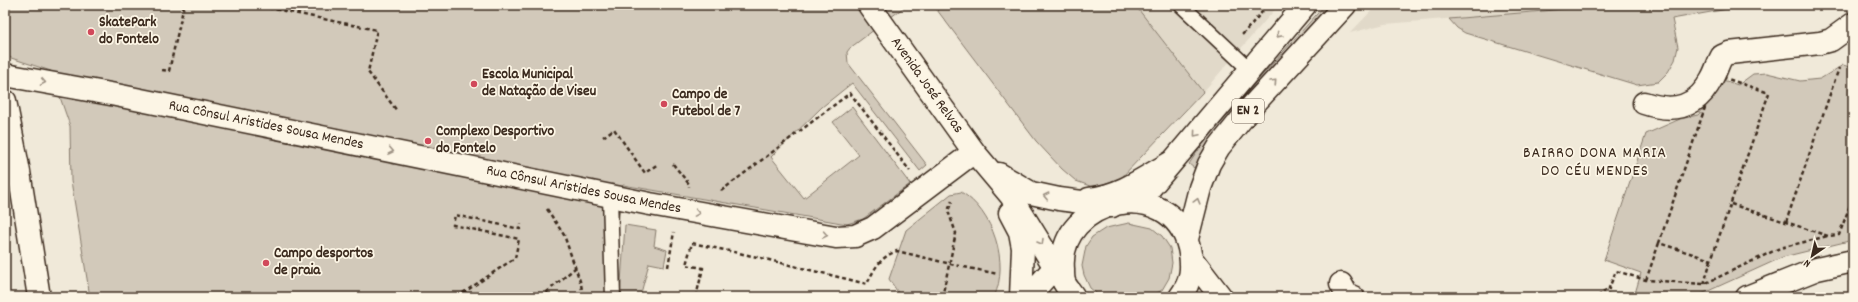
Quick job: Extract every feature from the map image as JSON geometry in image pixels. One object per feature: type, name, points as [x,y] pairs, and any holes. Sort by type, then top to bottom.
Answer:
[{"type":"street","name":"Avenida José Relvas","points":[[869,5],[980,159],[1011,196],[1064,276]]},
{"type":"street","name":"EN 2","points":[[1024,291],[1064,276],[1067,241],[1074,228],[1086,217],[1099,209],[1140,197],[1151,187],[1305,5]]},
{"type":"street","name":"EN 2","points":[[1180,297],[1190,279],[1189,249],[1200,188],[1209,164],[1219,147],[1253,106],[1345,5]]},
{"type":"street","points":[[1850,5],[1853,9]]},
{"type":"street","points":[[1644,103],[1668,108],[1688,104],[1712,79],[1722,56],[1729,53],[1820,43],[1831,40],[1853,24]]},
{"type":"street","name":"Rua Cônsul Aristides Sousa Mendes","points":[[5,76],[116,95],[610,196],[836,237],[855,236],[873,228],[945,174],[980,159]]},
{"type":"street","points":[[5,101],[19,172],[39,297]]},
{"type":"street","name":"Avenida José Relvas","points":[[980,159],[1030,193],[1059,199],[1118,204]]},
{"type":"street","name":"Avenida José Relvas","points":[[980,159],[1020,232],[1023,248],[1024,291]]},
{"type":"street","points":[[1075,201],[1103,198],[1117,193],[1173,161]]},
{"type":"street","name":"EN 2","points":[[1118,204],[1153,205],[1166,211],[1182,228],[1189,249]]},
{"type":"street","points":[[1189,249],[1221,297]]},
{"type":"street","points":[[1747,297],[1778,283],[1817,269],[1853,261]]},
{"type":"lane","points":[[1181,5],[1249,70]]},
{"type":"lane","points":[[610,196],[613,297]]},
{"type":"path","points":[[162,70],[169,71],[184,5]]},
{"type":"path","points":[[255,5],[377,30],[368,72],[397,111]]},
{"type":"path","points":[[1229,51],[1268,5]]},
{"type":"path","points":[[1786,222],[1839,68]]},
{"type":"path","points":[[1646,280],[1716,74],[1769,93],[1704,284]]},
{"type":"path","points":[[720,192],[850,93],[911,171]]},
{"type":"path","points":[[603,137],[614,129],[646,173],[658,164]]},
{"type":"path","points":[[673,164],[689,184],[688,192]]},
{"type":"path","points":[[942,297],[956,233],[948,211],[956,190],[945,174]]},
{"type":"path","points":[[526,179],[564,235],[581,284],[583,297]]},
{"type":"path","points":[[1608,297],[1609,288],[1616,270],[1646,280],[1704,284],[1780,248],[1828,236],[1839,235],[1853,197]]},
{"type":"path","points":[[1731,204],[1828,236]]},
{"type":"path","points":[[457,297],[515,258],[519,239],[453,225],[455,215],[520,229],[521,224]]},
{"type":"path","points":[[668,267],[674,232],[681,233]]},
{"type":"path","points":[[693,236],[686,265],[703,268],[696,297]]},
{"type":"path","points":[[692,243],[867,284],[877,264],[889,254],[897,251],[959,266]]},
{"type":"path","points":[[1659,243],[1711,260]]},
{"type":"path","points":[[964,267],[1024,291]]},
{"type":"path","points":[[541,297],[575,268]]},
{"type":"path","points":[[1598,297],[1609,288]]},
{"type":"shaded area","name":"Complexo Desportivo do Fontelo","points":[[5,5],[907,5],[850,48],[847,52],[848,63],[927,165],[920,171],[852,83],[822,107],[771,157],[804,198],[859,155],[833,122],[852,107],[910,184],[863,219],[847,224],[623,185],[613,258],[614,297],[90,297],[71,181],[70,126],[51,71],[5,56]]},
{"type":"shaded area","points":[[1135,5],[1279,5],[1203,92]]},
{"type":"shaded area","points":[[1135,5],[1203,92],[1121,178],[1101,185],[1090,186],[1076,181],[1062,169],[1036,141],[934,6]]},
{"type":"shaded area","points":[[1325,5],[1331,5],[1211,140],[1194,168],[1189,164],[1207,137]]},
{"type":"shaded area","points":[[1377,5],[1596,5],[1544,11],[1385,24],[1350,33]]},
{"type":"shaded area","points":[[1596,5],[1750,5],[1672,19],[1678,47],[1675,60],[1668,72],[1658,82],[1637,85],[1465,33],[1457,28],[1449,19]]},
{"type":"shaded area","points":[[1843,65],[1853,68],[1853,240],[1783,257],[1695,297],[1634,297],[1641,273],[1604,260],[1646,134],[1680,119],[1698,115],[1713,98],[1720,79],[1738,85],[1753,74],[1767,73],[1800,81],[1820,79]]},
{"type":"shaded area","points":[[961,192],[982,212],[996,239],[1000,269],[994,297],[901,297],[889,279],[906,230],[951,194]]},
{"type":"shaded area","points":[[1129,223],[1152,228],[1162,236],[1170,248],[1172,263],[1169,278],[1162,290],[1150,297],[1101,297],[1090,288],[1084,275],[1082,266],[1086,246],[1092,237],[1106,228]]},
{"type":"shaded area","points":[[625,225],[656,230],[654,246],[667,250],[664,266],[649,263],[640,297],[620,297]]},
{"type":"place","name":"SkatePark do Fontelo","points":[[91,32]]},
{"type":"place","name":"Escola Municipal de Natação de Viseu","points":[[474,84]]},
{"type":"place","name":"Campo de Futebol de 7","points":[[664,104]]},
{"type":"place","name":"Complexo Desportivo do Fontelo","points":[[428,141]]},
{"type":"place","name":"Campo desportos de praia","points":[[266,263]]},
{"type":"district","name":"BAIRRO DONA MARIA DO CÉU MENDES","points":[[1595,162]]}]
